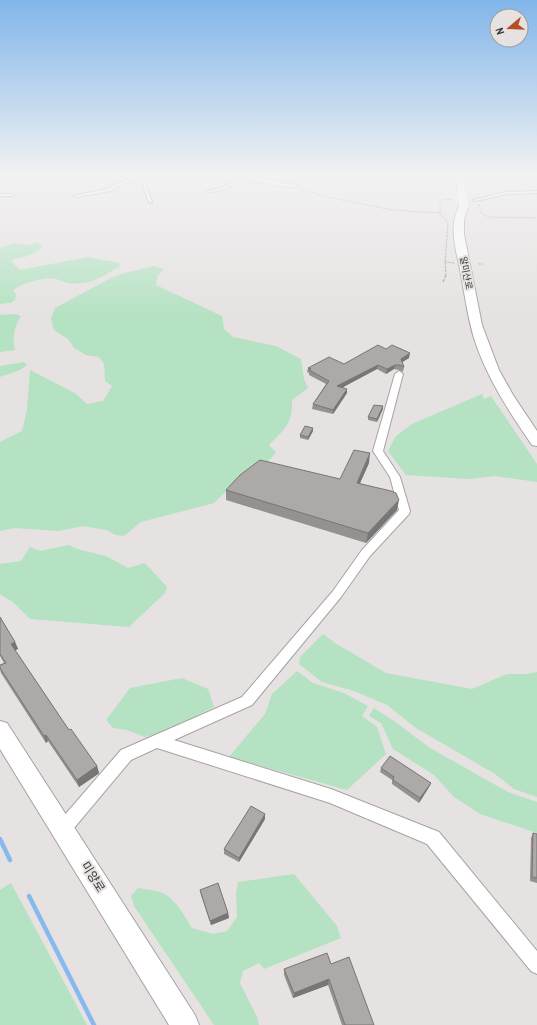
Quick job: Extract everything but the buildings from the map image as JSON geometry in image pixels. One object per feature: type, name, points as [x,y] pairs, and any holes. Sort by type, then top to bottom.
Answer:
[{"type":"main road","name":"알미산로","points":[[459,222],[460,243],[472,308],[482,344],[501,387],[537,442]]},
{"type":"main road","name":"알미산로","points":[[469,222],[470,243],[489,333],[504,369],[537,424]]},
{"type":"main road","name":"미양로","points":[[0,730],[185,1025]]},
{"type":"street","points":[[63,829],[126,755],[246,701],[337,594],[366,553],[405,512],[395,477],[378,450],[399,374]]},
{"type":"street","points":[[156,742],[331,796],[433,838],[537,965]]},
{"type":"path","points":[[443,282],[446,277],[445,262],[447,222]]},
{"type":"path","points":[[445,262],[455,263]]},
{"type":"path","points":[[478,264],[483,264]]},
{"type":"green space","points":[[37,242],[42,246],[42,248],[28,256],[11,261],[20,270],[88,257],[119,263],[120,266],[93,281],[78,284],[64,282],[57,279],[33,281],[13,290],[16,295],[15,300],[11,303],[0,304],[0,248],[14,243],[27,245]]},
{"type":"green space","points":[[154,266],[164,269],[158,275],[156,285],[222,316],[224,329],[233,337],[276,346],[301,359],[304,379],[308,388],[292,400],[291,414],[287,425],[269,445],[276,452],[268,462],[244,474],[214,503],[141,522],[124,536],[116,535],[106,530],[83,526],[59,531],[15,528],[0,531],[0,442],[22,431],[27,410],[30,370],[75,393],[87,404],[103,401],[112,386],[105,381],[104,364],[99,357],[86,355],[74,348],[68,339],[54,330],[51,318],[55,308],[109,279],[124,273]]},
{"type":"green space","points":[[14,314],[21,316],[14,333],[15,350],[0,352],[0,315]]},
{"type":"green space","points":[[24,362],[27,365],[20,370],[0,377],[0,366]]},
{"type":"green space","points":[[482,394],[484,399],[491,396],[537,464],[537,482],[495,476],[468,479],[406,475],[388,451],[396,436],[412,424]]},
{"type":"green space","points":[[69,545],[77,549],[106,556],[128,568],[145,563],[167,587],[165,593],[129,627],[30,619],[14,603],[0,594],[0,564],[21,561],[30,547],[40,551]]},
{"type":"green space","points":[[323,634],[335,643],[386,673],[472,689],[507,674],[527,674],[537,672],[537,797],[514,789],[495,774],[416,728],[387,705],[354,691],[322,682],[299,664],[300,657]]},
{"type":"green space","points":[[297,671],[313,683],[344,693],[368,706],[362,716],[377,727],[386,754],[347,790],[229,757],[265,714],[272,694]]},
{"type":"green space","points":[[182,678],[208,689],[214,707],[158,734],[145,737],[127,730],[113,728],[106,720],[130,688]]},
{"type":"green space","points":[[374,708],[430,748],[508,792],[537,802],[537,833],[480,814],[454,797],[434,775],[393,749],[381,723],[369,716]]},
{"type":"green space","points":[[294,874],[337,926],[341,938],[264,969],[259,963],[243,971],[240,983],[257,1017],[259,1025],[214,1025],[134,906],[131,896],[138,888],[165,894],[179,907],[192,928],[213,934],[227,931],[237,917],[236,893],[238,882]]},
{"type":"green space","points":[[11,883],[87,1025],[0,1025],[0,890]]},
{"type":"waterway","points":[[0,839],[10,860]]},
{"type":"waterway","points":[[29,896],[94,1025]]}]
